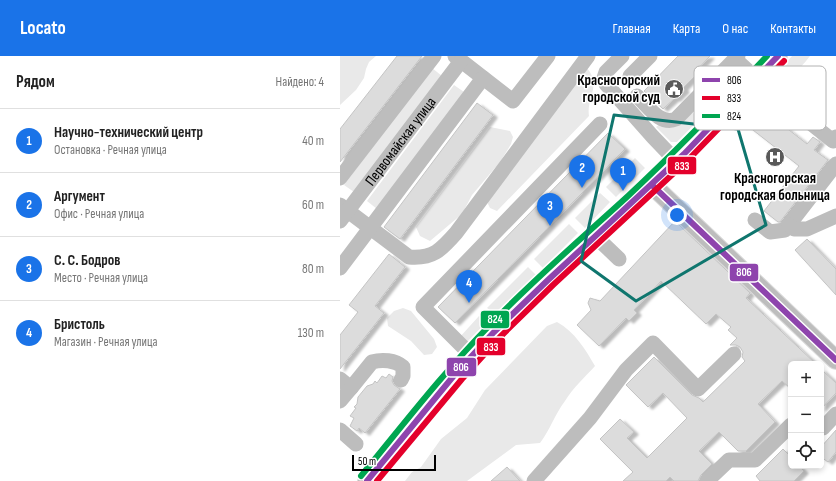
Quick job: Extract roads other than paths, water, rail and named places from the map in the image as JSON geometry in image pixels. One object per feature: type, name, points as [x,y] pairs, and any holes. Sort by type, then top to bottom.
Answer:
[{"type":"main road","points":[[768,66],[778,56]]},
{"type":"main road","points":[[367,481],[472,356],[514,312],[652,185],[706,130]]},
{"type":"main road","points":[[652,185],[836,360]]},
{"type":"street","points":[[340,178],[434,56]]},
{"type":"street","points":[[458,58],[513,101],[548,56]]},
{"type":"street","points":[[343,212],[370,228],[409,257],[419,258],[432,255],[442,249],[456,233],[588,56]]},
{"type":"street","points":[[622,56],[606,72],[604,78],[606,84],[653,137],[676,160]]},
{"type":"street","points":[[630,76],[650,56]]},
{"type":"street","points":[[727,66],[736,57],[744,66]]},
{"type":"street","name":"Первомайская улица","points":[[343,212],[458,58]]},
{"type":"street","points":[[340,268],[483,78]]},
{"type":"street","points":[[637,96],[661,120],[667,121],[676,119],[694,100]]},
{"type":"street","points":[[472,356],[423,307],[600,124]]},
{"type":"street","points":[[818,130],[835,144]]},
{"type":"street","points":[[755,220],[770,232],[785,230],[836,164]]},
{"type":"street","points":[[789,225],[794,229],[807,229],[836,216]]},
{"type":"street","points":[[596,237],[619,259]]},
{"type":"street","points":[[534,481],[590,418],[626,370],[653,343],[698,389],[734,354]]},
{"type":"street","points":[[340,401],[346,383],[372,362],[377,360],[398,363],[403,367],[403,376],[401,380]]},
{"type":"street","points":[[824,427],[836,414]]},
{"type":"street","points":[[707,481],[729,460],[755,460],[788,428]]},
{"type":"street","points":[[340,430],[356,444]]},
{"type":"place","name":"Красногорский городской суд","points":[[674,89]]},
{"type":"place","name":"Красногорская городская больница","points":[[775,157]]},
{"type":"place","name":"Аргумент","points":[[582,188]]},
{"type":"place","name":"Научно-технический центр","points":[[623,191]]},
{"type":"place","name":"С. С. Бодров","points":[[550,226]]},
{"type":"place","name":"Бристоль","points":[[469,303]]}]
